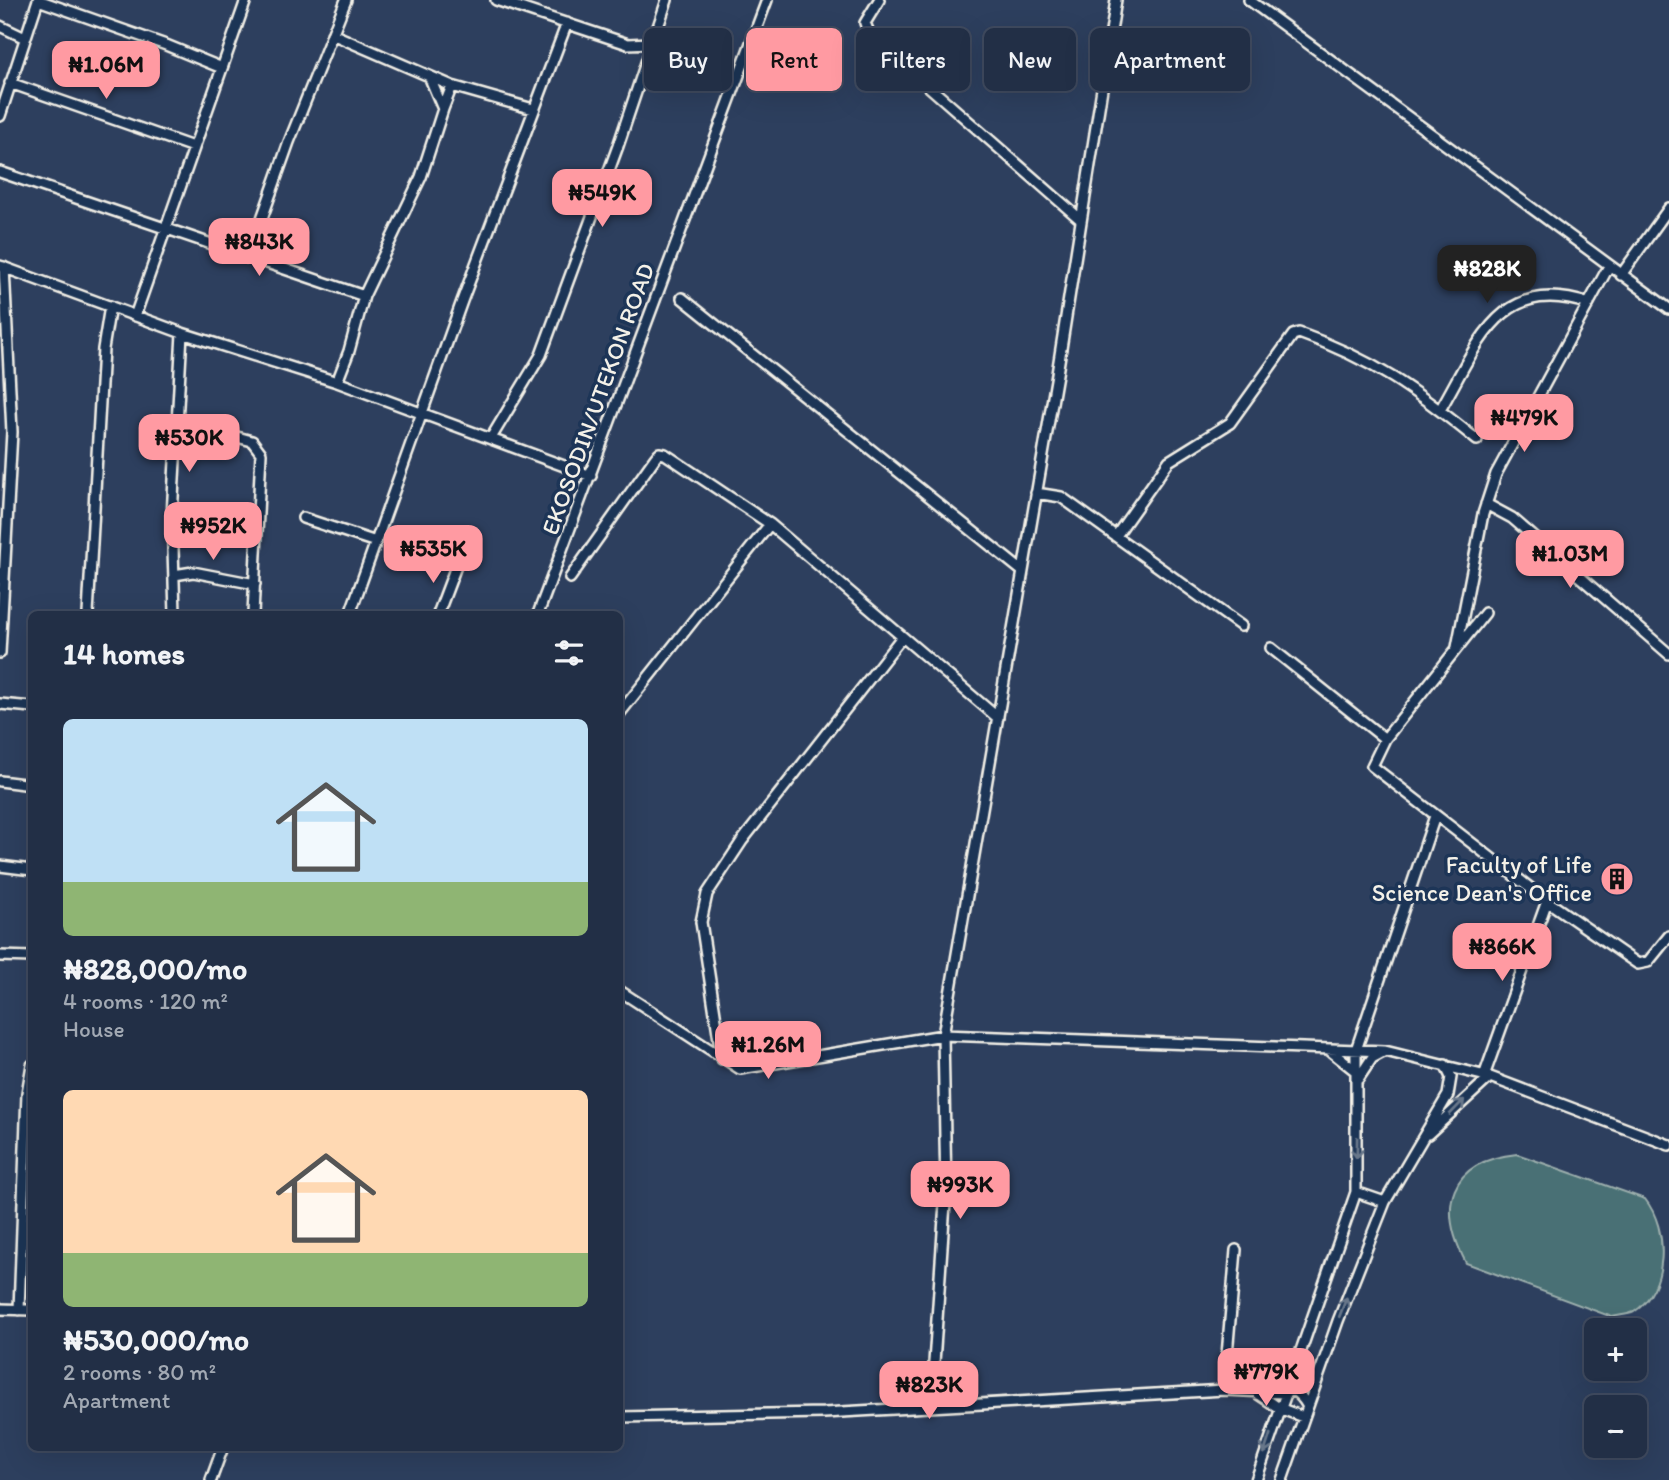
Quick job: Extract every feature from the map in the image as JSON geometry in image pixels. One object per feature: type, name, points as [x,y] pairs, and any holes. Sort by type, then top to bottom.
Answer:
[{"type":"street","points":[[0,116],[38,0],[166,45],[222,68]]},
{"type":"street","points":[[135,316],[246,0]]},
{"type":"street","points":[[248,258],[346,0]]},
{"type":"street","points":[[496,0],[628,44],[644,45]]},
{"type":"street","points":[[656,28],[667,0]]},
{"type":"street","name":"EKOSODIN/UTEKON ROAD","points":[[539,611],[767,0]]},
{"type":"street","points":[[878,0],[865,23],[870,35],[1080,219]]},
{"type":"street","points":[[931,1406],[946,1189],[943,1034],[1036,493],[1116,0]]},
{"type":"street","points":[[1249,0],[1669,309]]},
{"type":"street","points":[[350,611],[533,109],[567,23]]},
{"type":"street","points":[[0,26],[25,38]]},
{"type":"street","points":[[332,34],[452,86],[533,109]]},
{"type":"street","points":[[491,439],[541,355],[618,146],[644,62]]},
{"type":"street","points":[[429,76],[443,109]]},
{"type":"street","points":[[9,83],[193,146]]},
{"type":"street","points":[[337,382],[349,351],[364,296],[421,177],[452,86]]},
{"type":"street","points":[[0,172],[364,296]]},
{"type":"street","points":[[1621,275],[1669,208]]},
{"type":"street","points":[[0,653],[3,546],[12,432],[2,266],[182,333],[337,382],[590,476]]},
{"type":"street","points":[[1457,649],[1486,504],[1496,474],[1609,266]]},
{"type":"street","points":[[1440,410],[1499,314],[1528,299],[1563,295],[1589,304]]},
{"type":"street","points":[[682,298],[1021,570]]},
{"type":"street","points":[[88,611],[103,349],[110,306]]},
{"type":"street","points":[[175,611],[172,516],[182,333]]},
{"type":"street","points":[[1116,536],[1169,461],[1230,423],[1293,335],[1299,333],[1358,355],[1400,380],[1477,440]]},
{"type":"street","points":[[177,421],[252,441],[261,453],[253,611]]},
{"type":"street","points":[[570,578],[659,453],[770,524],[998,718]]},
{"type":"street","points":[[1036,493],[1061,497],[1241,626]]},
{"type":"street","points":[[1486,504],[1512,518],[1669,654]]},
{"type":"street","points":[[303,518],[376,542]]},
{"type":"street","points":[[623,709],[770,524]]},
{"type":"street","points":[[439,611],[461,553]]},
{"type":"street","points":[[174,575],[193,572],[255,584]]},
{"type":"street","points":[[1485,613],[1385,740],[1372,766],[1547,901],[1642,965],[1669,936]]},
{"type":"street","points":[[722,1059],[701,922],[707,894],[742,841],[902,637]]},
{"type":"street","points":[[1271,648],[1385,740]]},
{"type":"street","points":[[0,704],[28,707]]},
{"type":"street","points":[[0,780],[28,784]]},
{"type":"street","points":[[1256,1480],[1356,1192],[1356,1050],[1435,817]]},
{"type":"street","points":[[0,866],[28,870]]},
{"type":"street","points":[[1424,1137],[1487,1076],[1547,901]]},
{"type":"street","points":[[0,956],[28,957]]},
{"type":"street","points":[[623,993],[740,1069],[943,1034],[1385,1051],[1487,1076],[1669,1144]]},
{"type":"street","points":[[1326,1048],[1358,1076]]},
{"type":"street","points":[[1358,1076],[1372,1058],[1385,1051]]},
{"type":"street","points":[[1282,1480],[1307,1405],[1385,1202],[1451,1086],[1451,1077],[1445,1065]]},
{"type":"street","points":[[19,1310],[28,1172]]},
{"type":"street","points":[[1356,1192],[1385,1202]]},
{"type":"street","points":[[1224,1390],[1236,1250]]},
{"type":"street","points":[[0,1309],[28,1310]]},
{"type":"street","points":[[1238,1390],[1267,1383],[1288,1387],[1307,1405]]},
{"type":"street","points":[[1258,1394],[1288,1387],[1315,1385]]},
{"type":"street","points":[[623,1417],[824,1413],[1238,1390],[1258,1394],[1279,1408],[1303,1417]]},
{"type":"street","points":[[211,1480],[222,1451]]},
{"type":"green space","points":[[1517,1154],[1645,1199],[1658,1226],[1662,1258],[1654,1289],[1646,1302],[1634,1312],[1612,1317],[1466,1263],[1452,1223],[1451,1206],[1455,1190],[1463,1177],[1476,1166],[1494,1158]]},
{"type":"place","name":"Faculty of Life Science Dean's Office","points":[[1617,879]]}]
